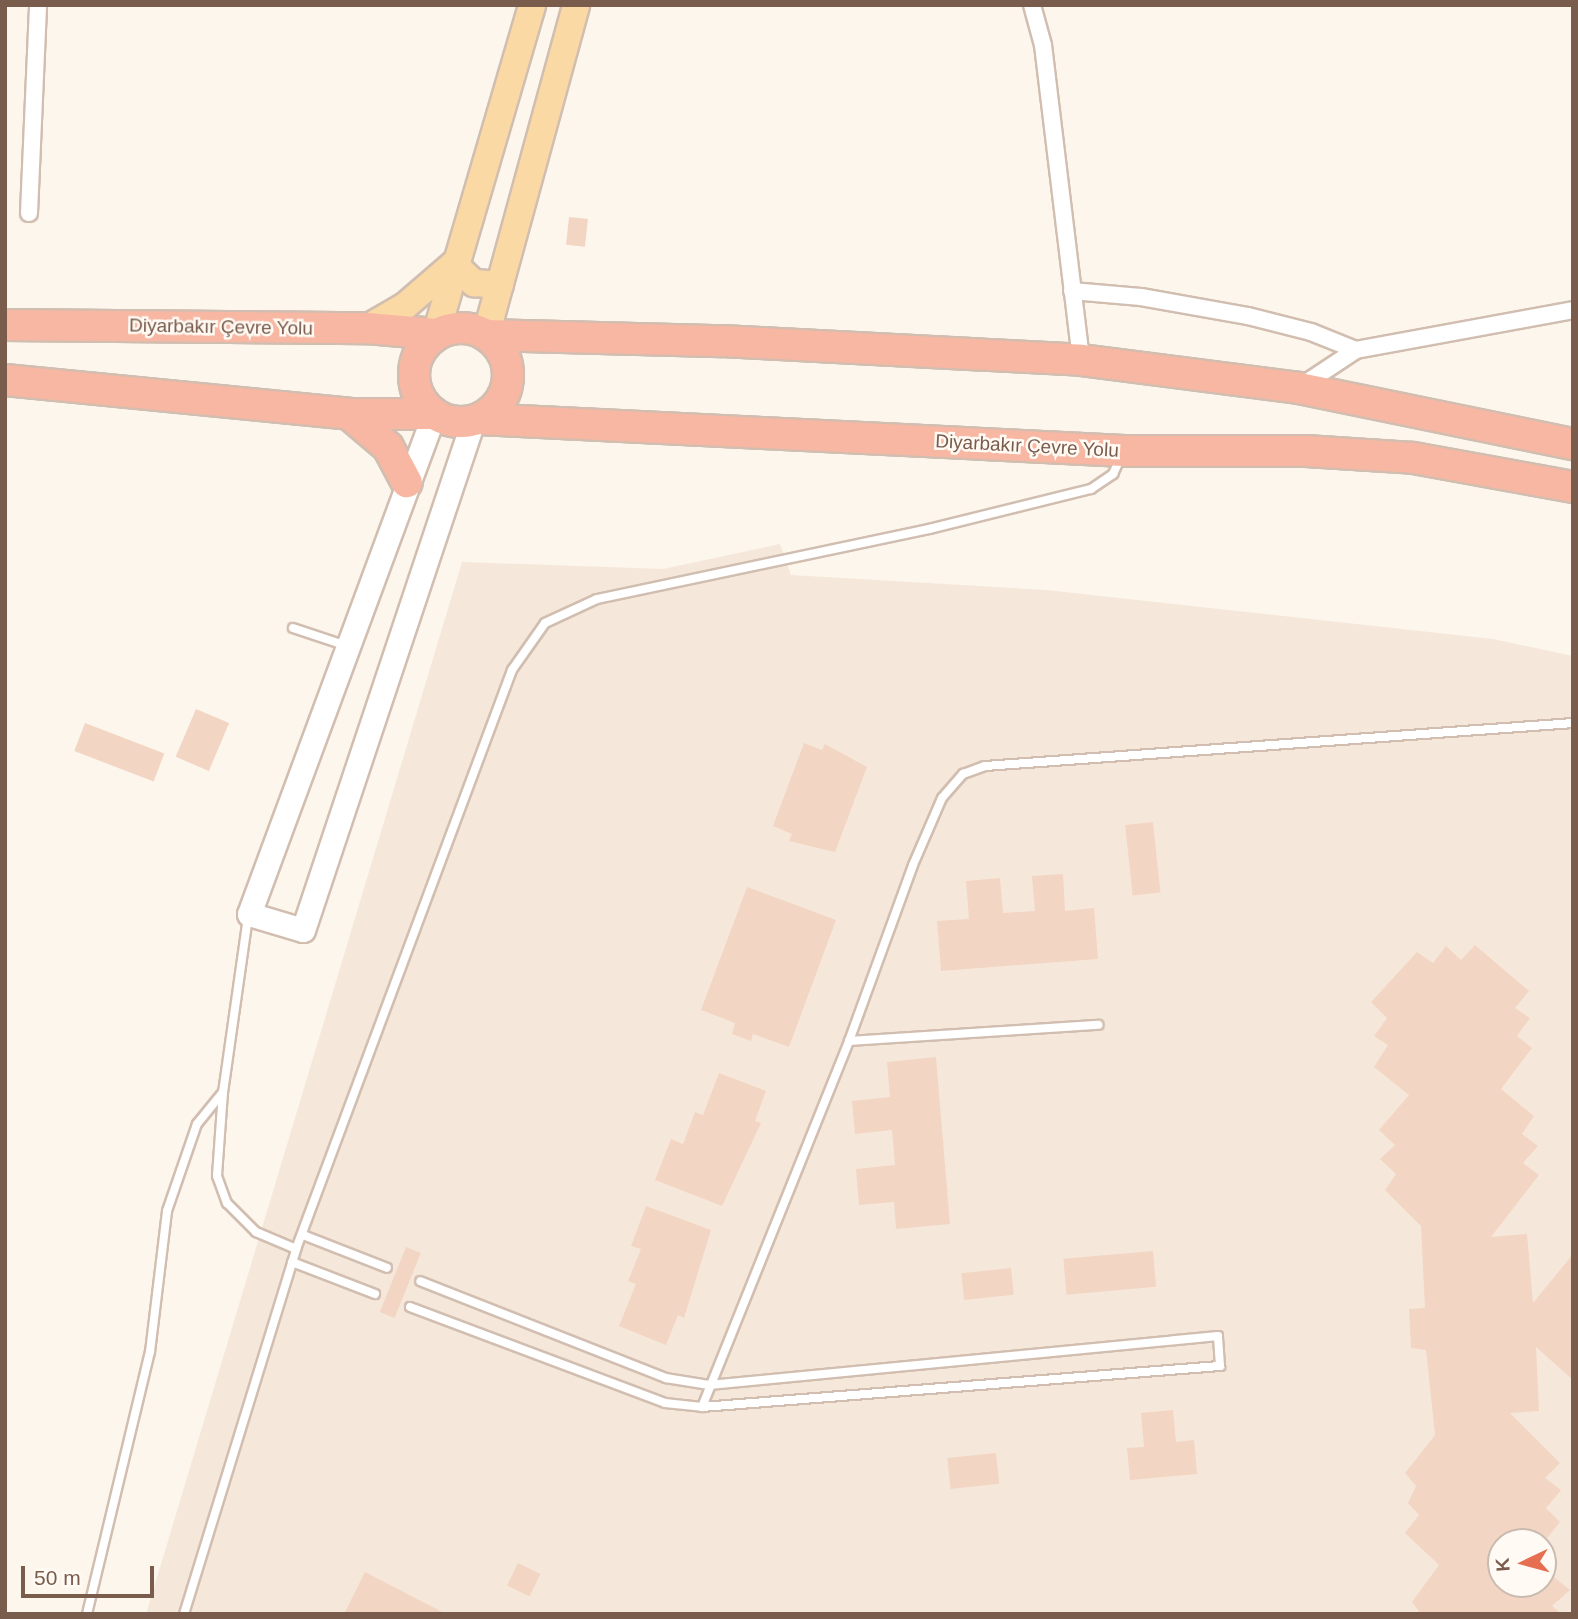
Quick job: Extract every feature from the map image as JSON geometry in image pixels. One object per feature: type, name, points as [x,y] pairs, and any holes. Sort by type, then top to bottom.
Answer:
[{"type":"highway","name":"Diyarbakır Çevre Yolu","points":[[5,325],[366,328],[436,334]]},
{"type":"highway","points":[[486,335],[504,354],[508,379],[499,403],[476,420],[446,420],[434,414],[417,393],[414,380],[418,354],[436,334],[461,327],[486,335],[722,341],[1081,360],[1298,388],[1573,444]]},
{"type":"highway","points":[[5,380],[349,414],[434,414]]},
{"type":"highway","points":[[349,414],[388,447],[407,482]]},
{"type":"highway","name":"Diyarbakır Çevre Yolu","points":[[476,420],[1124,451],[1306,451],[1413,458],[1573,486]]},
{"type":"main road","points":[[436,334],[454,264],[532,5]]},
{"type":"main road","points":[[486,335],[576,5]]},
{"type":"main road","points":[[454,264],[474,283],[500,285]]},
{"type":"main road","points":[[366,328],[405,306],[454,264]]},
{"type":"main road","points":[[434,414],[249,914],[303,930],[476,420]]},
{"type":"street","points":[[29,213],[38,5]]},
{"type":"street","points":[[1032,5],[1044,45],[1081,360]]},
{"type":"street","points":[[1072,291],[1141,297],[1248,316],[1311,332],[1356,350]]},
{"type":"street","points":[[1298,388],[1356,350],[1573,310]]},
{"type":"lane","points":[[184,1614],[296,1249],[512,670],[545,623],[597,599],[929,529],[1091,489],[1113,474],[1124,451]]},
{"type":"lane","points":[[293,628],[350,647]]},
{"type":"lane","points":[[702,1407],[849,1041],[913,865],[942,798],[963,774],[985,766],[1573,723]]},
{"type":"lane","points":[[249,914],[223,1092],[217,1177],[227,1203],[256,1232],[296,1249]]},
{"type":"lane","points":[[849,1041],[1098,1025]]},
{"type":"lane","points":[[87,1614],[150,1352],[167,1211],[197,1125],[223,1092]]},
{"type":"lane","points":[[303,1235],[387,1268]]},
{"type":"lane","points":[[292,1262],[375,1294]]},
{"type":"lane","points":[[410,1307],[665,1403],[702,1407],[1220,1367],[1218,1336],[709,1385],[666,1378],[420,1281]]},
{"type":"shaded area","points":[[780,544],[791,575],[1046,590],[1493,639],[1573,656],[1573,1614],[146,1614],[462,562],[663,569]]},
{"type":"building","points":[[569,217],[588,219],[585,247],[566,245]]},
{"type":"building","points":[[196,709],[229,723],[209,771],[176,757]]},
{"type":"building","points":[[85,723],[164,753],[154,781],[74,751]]},
{"type":"building","points":[[804,743],[822,750],[825,744],[867,767],[835,852],[789,841],[792,834],[773,826]]},
{"type":"building","points":[[1153,822],[1160,893],[1133,896],[1125,825]]},
{"type":"building","points":[[1063,874],[1065,911],[1094,908],[1098,959],[941,971],[937,921],[969,919],[966,881],[1000,878],[1003,913],[1035,911],[1032,876]]},
{"type":"building","points":[[747,887],[836,920],[789,1047],[753,1034],[751,1041],[732,1034],[735,1023],[701,1010]]},
{"type":"building","points":[[1475,945],[1529,991],[1515,1008],[1530,1018],[1517,1036],[1532,1048],[1501,1089],[1534,1116],[1522,1134],[1538,1146],[1523,1163],[1539,1175],[1491,1237],[1527,1234],[1533,1303],[1573,1254],[1573,1380],[1536,1347],[1539,1411],[1510,1413],[1560,1463],[1545,1478],[1561,1490],[1546,1508],[1560,1522],[1555,1528],[1487,1528],[1487,1598],[1557,1598],[1557,1579],[1570,1590],[1552,1606],[1561,1614],[1421,1614],[1412,1602],[1439,1565],[1405,1533],[1419,1515],[1408,1503],[1416,1486],[1405,1473],[1435,1435],[1426,1350],[1411,1348],[1409,1309],[1425,1308],[1421,1226],[1385,1190],[1396,1174],[1380,1159],[1395,1145],[1379,1130],[1409,1095],[1374,1067],[1388,1045],[1374,1036],[1387,1018],[1371,1002],[1417,952],[1433,963],[1446,946],[1461,960]]},
{"type":"building","points":[[936,1057],[950,1224],[896,1229],[894,1202],[859,1205],[856,1169],[895,1165],[892,1130],[855,1134],[852,1101],[890,1097],[887,1062]]},
{"type":"building","points":[[719,1073],[766,1091],[755,1121],[761,1123],[722,1206],[655,1180],[671,1139],[683,1144],[695,1112],[703,1115]]},
{"type":"building","points":[[646,1206],[711,1230],[684,1318],[678,1315],[666,1345],[619,1326],[636,1284],[628,1281],[641,1249],[631,1246]]},
{"type":"building","points":[[406,1247],[421,1253],[395,1318],[380,1312]]},
{"type":"building","points":[[1153,1251],[1156,1287],[1066,1295],[1063,1259]]},
{"type":"building","points":[[1011,1268],[1014,1295],[964,1300],[961,1273]]},
{"type":"building","points":[[1173,1410],[1176,1442],[1194,1440],[1197,1474],[1130,1480],[1127,1448],[1144,1447],[1141,1413]]},
{"type":"building","points":[[996,1453],[999,1484],[951,1489],[947,1458]]},
{"type":"building","points":[[518,1563],[540,1574],[530,1596],[507,1585]]},
{"type":"building","points":[[365,1572],[446,1614],[344,1614]]}]
